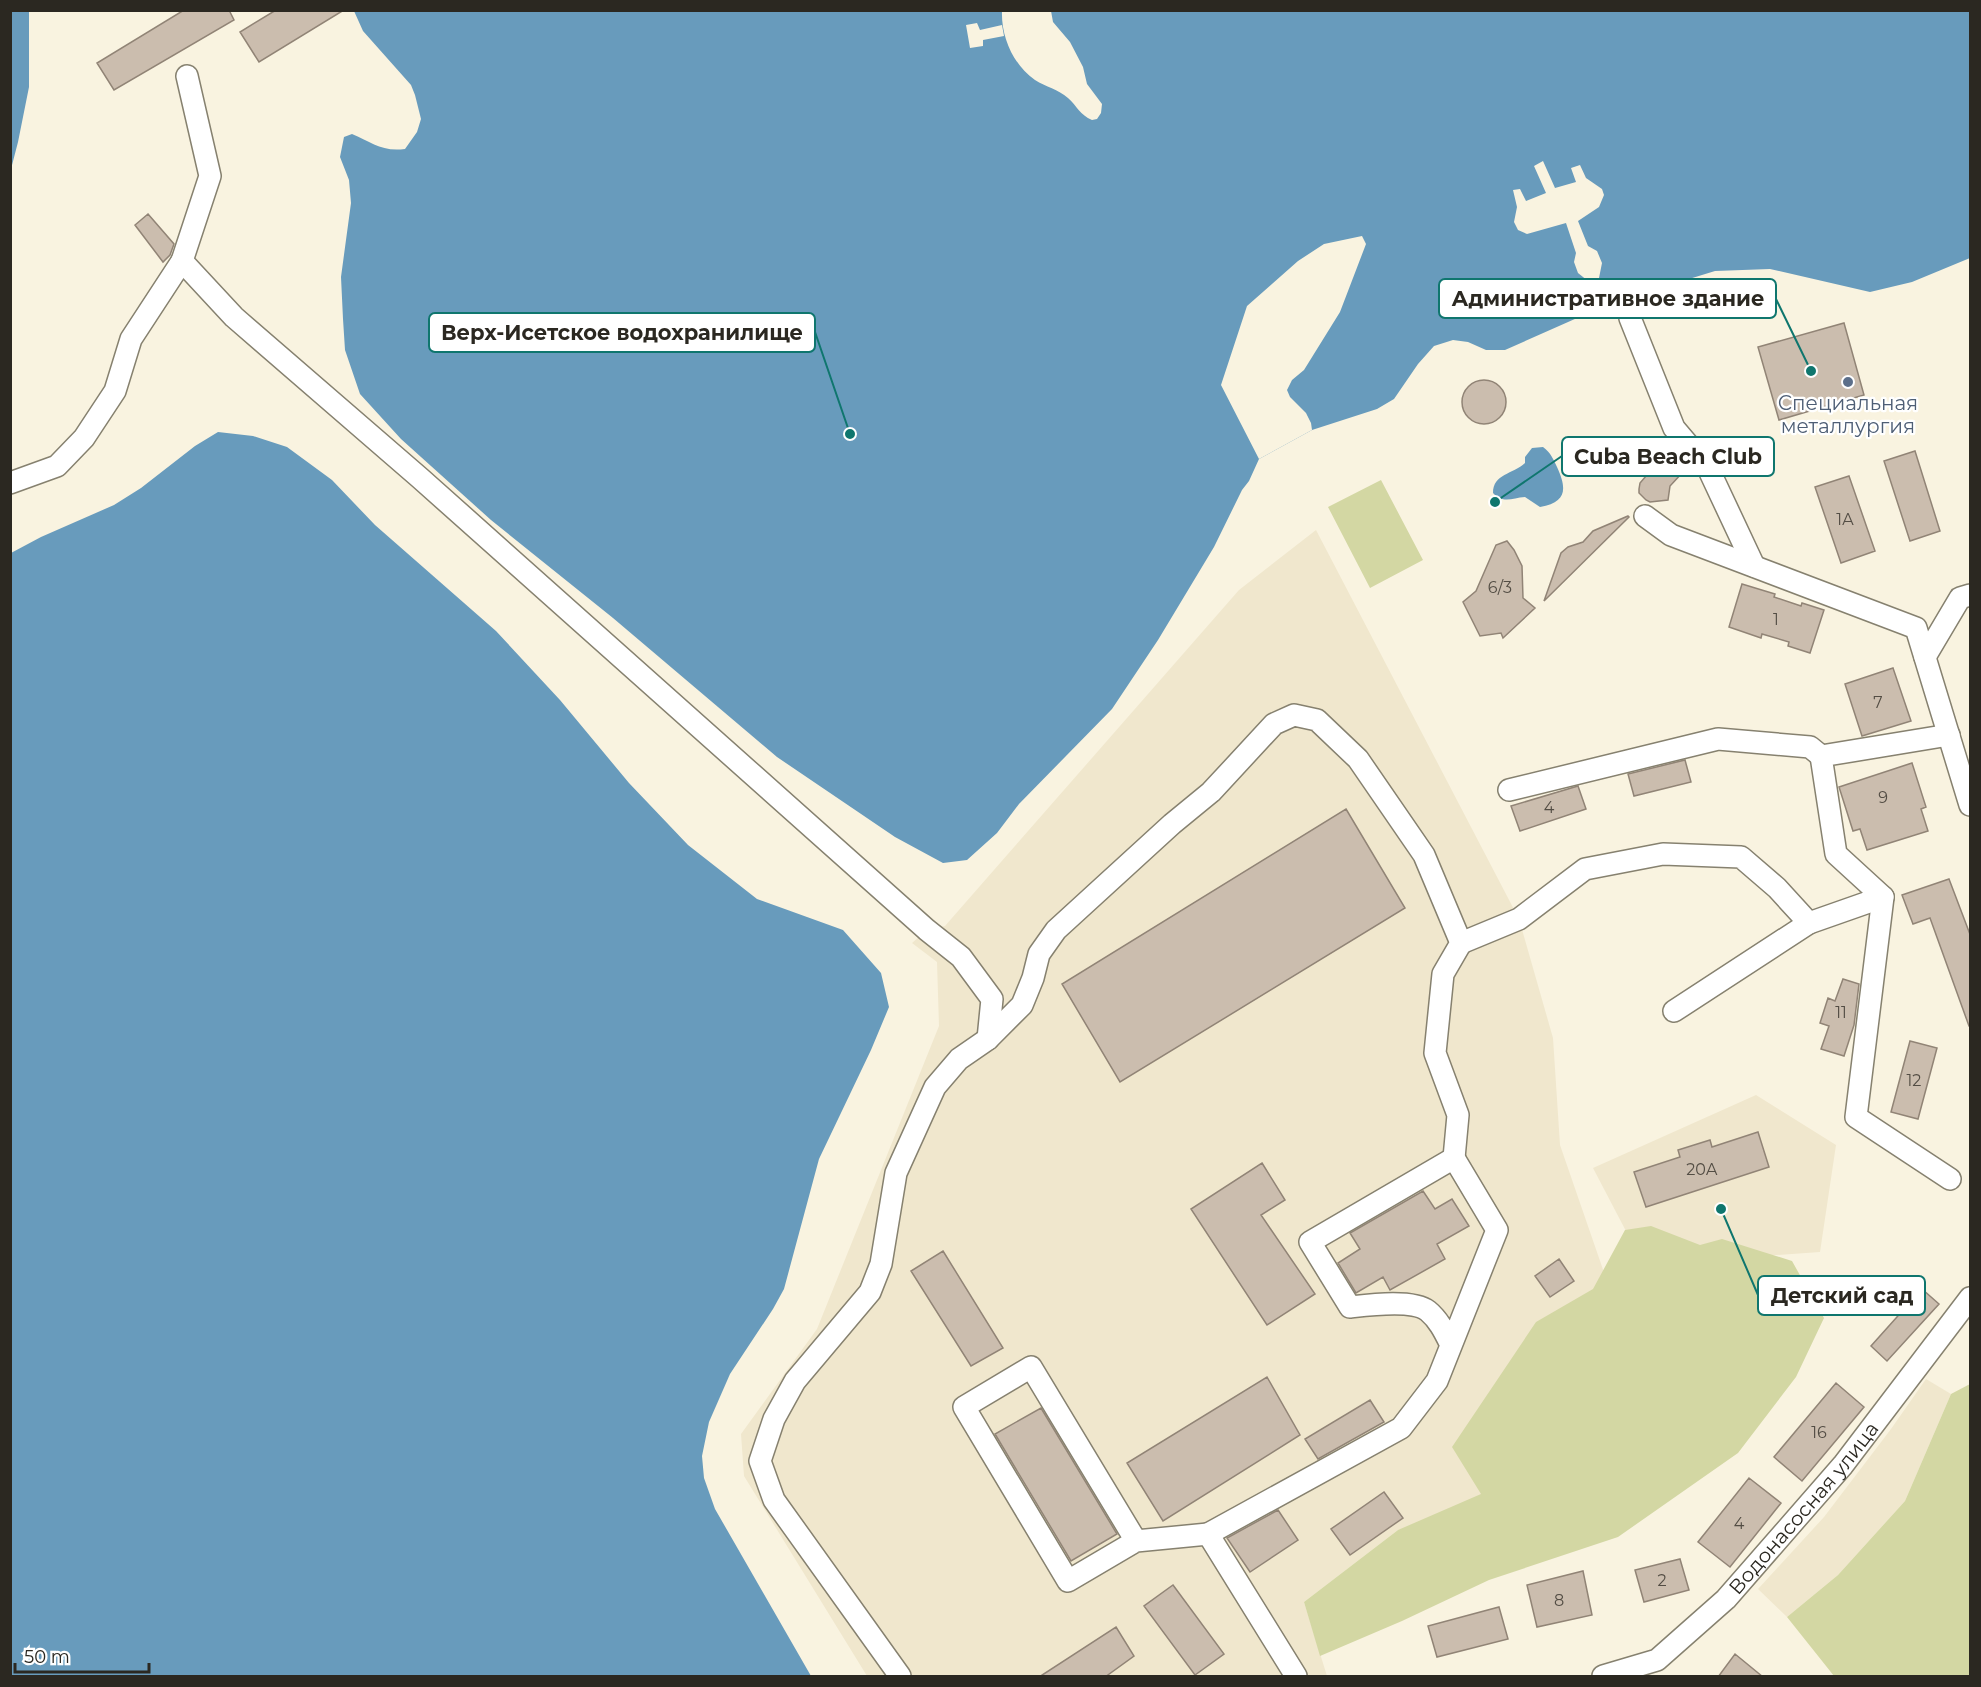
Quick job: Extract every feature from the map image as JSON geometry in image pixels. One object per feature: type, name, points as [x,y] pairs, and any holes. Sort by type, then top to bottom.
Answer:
[{"type":"street","points":[[10,483],[57,466],[84,438],[115,391],[131,339],[182,261],[210,176],[187,76]]},
{"type":"street","points":[[182,261],[234,317],[420,478],[961,957],[992,999],[988,1039]]},
{"type":"street","points":[[1630,318],[1674,428],[1708,468],[1754,566]]},
{"type":"street","points":[[1646,516],[1671,535],[1916,628],[1971,806]]},
{"type":"street","points":[[1925,657],[1960,598],[1971,595]]},
{"type":"street","points":[[900,1677],[774,1500],[760,1461],[774,1419],[795,1381],[870,1292],[882,1264],[896,1173],[935,1087],[959,1059],[988,1039],[1022,1005],[1033,978],[1039,954],[1056,930],[1172,824],[1211,792],[1274,724],[1294,716],[1317,720],[1358,759],[1424,855],[1461,944]]},
{"type":"street","points":[[1821,756],[1949,735]]},
{"type":"street","points":[[1509,790],[1718,739],[1810,747],[1821,756],[1836,854],[1883,897]]},
{"type":"street","points":[[1136,1541],[1031,1367],[964,1407],[1068,1581],[1136,1541],[1208,1534],[1401,1428],[1437,1381],[1497,1230],[1454,1158],[1458,1115],[1435,1053],[1443,974],[1461,944],[1519,920],[1585,869],[1663,854],[1741,857],[1777,888],[1809,923]]},
{"type":"street","points":[[1674,1011],[1809,923],[1883,897]]},
{"type":"street","points":[[1883,897],[1856,1117],[1950,1179]]},
{"type":"street","points":[[1451,1345],[1441,1325],[1426,1309],[1391,1303],[1350,1307],[1310,1242],[1454,1158]]},
{"type":"street","name":"Водонасосная улица","points":[[1603,1677],[1657,1660],[1726,1599],[1843,1465],[1971,1298]]},
{"type":"street","points":[[1208,1534],[1296,1677]]},
{"type":"shaded area","points":[[1316,530],[1519,919],[1553,1038],[1560,1145],[1608,1284],[1524,1509],[1398,1530],[1304,1602],[1327,1676],[867,1676],[744,1476],[741,1434],[817,1329],[939,1026],[937,962],[912,943],[927,930],[945,926],[1239,590]]},
{"type":"shaded area","points":[[1756,1095],[1836,1145],[1820,1252],[1734,1258],[1639,1256],[1593,1168]]},
{"type":"shaded area","points":[[1926,1379],[1951,1394],[1905,1501],[1838,1575],[1787,1617],[1758,1589],[1824,1517]]},
{"type":"green space","points":[[1381,480],[1423,560],[1370,588],[1328,507]]},
{"type":"green space","points":[[1651,1226],[1700,1245],[1722,1239],[1792,1261],[1824,1318],[1796,1377],[1738,1453],[1618,1537],[1489,1580],[1320,1656],[1304,1602],[1398,1530],[1481,1494],[1452,1447],[1536,1322],[1593,1289],[1625,1230]]},
{"type":"green space","points":[[1970,1384],[1970,1676],[1834,1676],[1787,1617],[1838,1575],[1905,1501],[1951,1394]]},
{"type":"water","points":[[11,10],[29,11],[29,87],[11,169]]},
{"type":"water","points":[[354,11],[1002,11],[1006,40],[1020,66],[1035,80],[1064,95],[1092,120],[1097,119],[1101,113],[1102,104],[1087,84],[1083,67],[1070,42],[1053,22],[1051,11],[1970,11],[1970,258],[1912,282],[1870,292],[1770,269],[1715,271],[1611,303],[1505,350],[1486,350],[1468,342],[1453,340],[1434,346],[1418,364],[1394,399],[1377,409],[1312,430],[1259,459],[1214,547],[1158,640],[1112,709],[1019,804],[997,833],[967,860],[943,863],[895,837],[777,757],[613,618],[491,520],[401,439],[360,394],[345,350],[343,319],[341,277],[351,203],[349,180],[340,157],[344,137],[352,134],[383,148],[405,149],[417,132],[421,119],[411,85],[363,31]]},
{"type":"water","points":[[218,432],[253,436],[287,447],[332,480],[375,525],[496,631],[560,700],[629,783],[688,845],[757,899],[843,930],[881,973],[889,1007],[819,1159],[784,1289],[730,1374],[709,1422],[702,1456],[704,1478],[715,1509],[811,1676],[11,1676],[11,553],[41,537],[114,505]]},
{"type":"water","points":[[1543,447],[1552,456],[1560,475],[1563,488],[1560,498],[1549,505],[1540,507],[1525,497],[1504,499],[1493,493],[1496,482],[1525,463],[1525,457],[1532,448]]},
{"type":"pier","points":[[977,23],[980,30],[1002,25],[1004,36],[983,40],[983,46],[970,48],[966,25]]},
{"type":"pier","points":[[1543,161],[1555,188],[1576,182],[1571,168],[1580,165],[1586,178],[1602,189],[1604,195],[1599,207],[1578,221],[1588,246],[1597,251],[1602,263],[1599,278],[1611,303],[1597,310],[1588,281],[1578,273],[1574,262],[1576,253],[1566,223],[1527,234],[1518,230],[1514,222],[1517,207],[1513,190],[1520,189],[1526,201],[1546,193],[1534,166]]},
{"type":"pier","points":[[1362,236],[1366,244],[1340,312],[1304,370],[1292,380],[1287,390],[1290,397],[1306,413],[1312,430],[1259,459],[1221,385],[1247,306],[1298,261],[1324,244]]},
{"type":"building","points":[[184,10],[229,10],[234,20],[114,90],[97,63]]},
{"type":"building","points":[[276,10],[344,10],[259,62],[240,32]]},
{"type":"building","points":[[148,214],[174,244],[170,255],[163,262],[135,225]]},
{"type":"building","points":[[1844,323],[1864,395],[1779,420],[1758,347]]},
{"type":"building","points":[[1484,380],[1493,381],[1500,386],[1505,393],[1505,411],[1500,418],[1493,423],[1484,424],[1475,423],[1468,418],[1463,411],[1462,402],[1463,393],[1468,386],[1475,381]]},
{"type":"building","points":[[1676,450],[1685,466],[1670,486],[1668,500],[1650,502],[1646,500],[1639,493],[1639,489],[1640,483],[1652,469],[1649,462]]},
{"type":"building","points":[[1915,451],[1940,531],[1910,541],[1884,461]]},
{"type":"building","points":[[1849,476],[1875,551],[1841,563],[1815,487]]},
{"type":"building","points":[[1628,516],[1544,601],[1561,553],[1568,547],[1583,542],[1593,531]]},
{"type":"building","points":[[1507,541],[1522,566],[1523,598],[1535,608],[1503,638],[1501,633],[1480,636],[1463,602],[1476,591],[1496,545]]},
{"type":"building","points":[[1742,584],[1775,594],[1774,597],[1801,606],[1802,603],[1824,610],[1810,653],[1788,646],[1789,642],[1762,634],[1761,638],[1729,627]]},
{"type":"building","points":[[1893,668],[1911,721],[1862,736],[1845,684]]},
{"type":"building","points":[[1685,760],[1691,782],[1634,796],[1628,774]]},
{"type":"building","points":[[1912,763],[1926,807],[1921,809],[1928,831],[1867,850],[1860,829],[1853,831],[1839,787]]},
{"type":"building","points":[[1578,786],[1586,809],[1520,831],[1511,806]]},
{"type":"building","points":[[1346,809],[1405,908],[1120,1082],[1062,984]]},
{"type":"building","points":[[1949,879],[1971,937],[1971,1026],[1969,1026],[1930,918],[1913,924],[1902,895]]},
{"type":"building","points":[[1843,979],[1859,984],[1854,1025],[1844,1056],[1821,1049],[1829,1026],[1820,1023],[1828,998],[1835,1001]]},
{"type":"building","points":[[1910,1041],[1937,1048],[1918,1119],[1891,1112]]},
{"type":"building","points":[[1758,1132],[1769,1167],[1646,1207],[1634,1172],[1680,1157],[1678,1150],[1710,1140],[1712,1147]]},
{"type":"building","points":[[1262,1163],[1285,1200],[1261,1215],[1315,1294],[1267,1325],[1191,1209]]},
{"type":"building","points":[[1423,1191],[1435,1209],[1452,1199],[1469,1226],[1437,1244],[1445,1259],[1390,1290],[1383,1277],[1356,1293],[1338,1263],[1360,1249],[1350,1233]]},
{"type":"building","points":[[943,1251],[1003,1348],[971,1366],[911,1271]]},
{"type":"building","points":[[1559,1259],[1574,1281],[1550,1297],[1535,1276]]},
{"type":"building","points":[[1922,1289],[1939,1304],[1887,1361],[1871,1346]]},
{"type":"building","points":[[1267,1377],[1300,1435],[1163,1521],[1127,1463]]},
{"type":"building","points":[[1836,1383],[1864,1407],[1802,1481],[1774,1457]]},
{"type":"building","points":[[1370,1400],[1384,1422],[1318,1459],[1305,1439]]},
{"type":"building","points":[[1041,1408],[1117,1534],[1071,1561],[995,1434]]},
{"type":"building","points":[[1749,1478],[1781,1503],[1730,1567],[1698,1542]]},
{"type":"building","points":[[1384,1492],[1403,1518],[1350,1555],[1331,1529]]},
{"type":"building","points":[[1278,1510],[1298,1540],[1250,1572],[1227,1538]]},
{"type":"building","points":[[1680,1559],[1689,1590],[1644,1602],[1635,1570]]},
{"type":"building","points":[[1583,1571],[1592,1615],[1537,1627],[1527,1585]]},
{"type":"building","points":[[1173,1585],[1224,1654],[1195,1675],[1144,1606]]},
{"type":"building","points":[[1499,1607],[1508,1639],[1437,1657],[1428,1626]]},
{"type":"building","points":[[1116,1627],[1134,1656],[1105,1677],[1039,1677]]},
{"type":"building","points":[[1735,1654],[1763,1677],[1718,1677]]},
{"type":"place","name":"Административное здание","points":[[1811,371]]},
{"type":"place","name":"Специальная металлургия","points":[[1848,382]]},
{"type":"place","name":"Верх-Исетское водохранилище","points":[[850,434]]},
{"type":"place","name":"Cuba Beach Club","points":[[1495,502]]},
{"type":"place","name":"Детский сад","points":[[1721,1209]]}]
